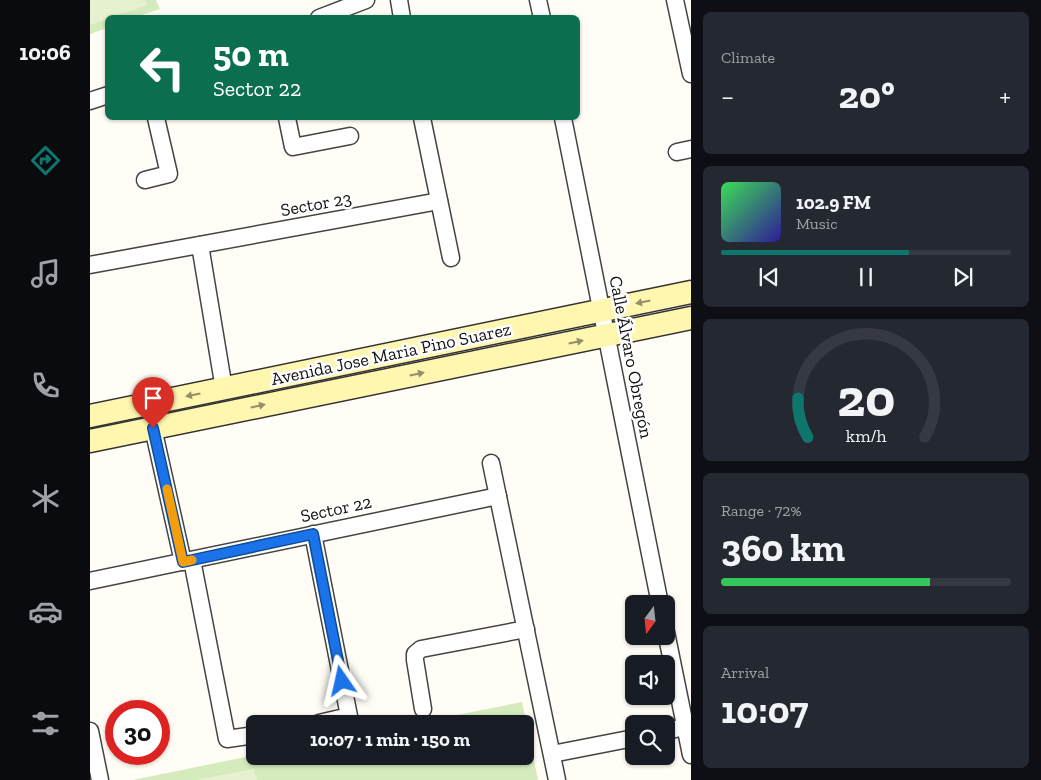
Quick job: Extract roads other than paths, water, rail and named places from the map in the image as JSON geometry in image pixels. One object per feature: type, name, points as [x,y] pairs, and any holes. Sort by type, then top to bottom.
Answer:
[{"type":"street","points":[[327,15],[366,0]]},
{"type":"street","points":[[399,0],[402,15]]},
{"type":"street","points":[[538,0],[541,15]]},
{"type":"street","points":[[675,0],[691,74]]},
{"type":"street","points":[[90,101],[105,96]]},
{"type":"street","points":[[146,180],[168,174],[156,120]]},
{"type":"street","points":[[287,120],[293,147],[350,136]]},
{"type":"street","points":[[422,120],[451,258]]},
{"type":"street","name":"Calle Álvaro Obregón","points":[[563,120],[658,595]]},
{"type":"street","name":"Sector 23","points":[[90,265],[439,201]]},
{"type":"street","points":[[200,245],[224,389]]},
{"type":"street","name":"Avenida Jose Maria Pino Suarez","points":[[90,416],[691,292]]},
{"type":"street","name":"Avenida Jose Maria Pino Suarez","points":[[90,441],[691,318]]},
{"type":"street","points":[[153,428],[187,561],[227,739],[246,736]]},
{"type":"street","points":[[491,463],[557,780]]},
{"type":"street","name":"Sector 22","points":[[90,581],[498,496]]},
{"type":"street","points":[[313,534],[349,715]]},
{"type":"street","points":[[423,709],[415,654],[421,650],[526,629]]},
{"type":"street","points":[[670,645],[685,691],[685,728],[691,755]]},
{"type":"street","points":[[675,730],[685,728]]},
{"type":"street","points":[[90,731],[100,780]]},
{"type":"street","points":[[552,754],[625,740]]}]
